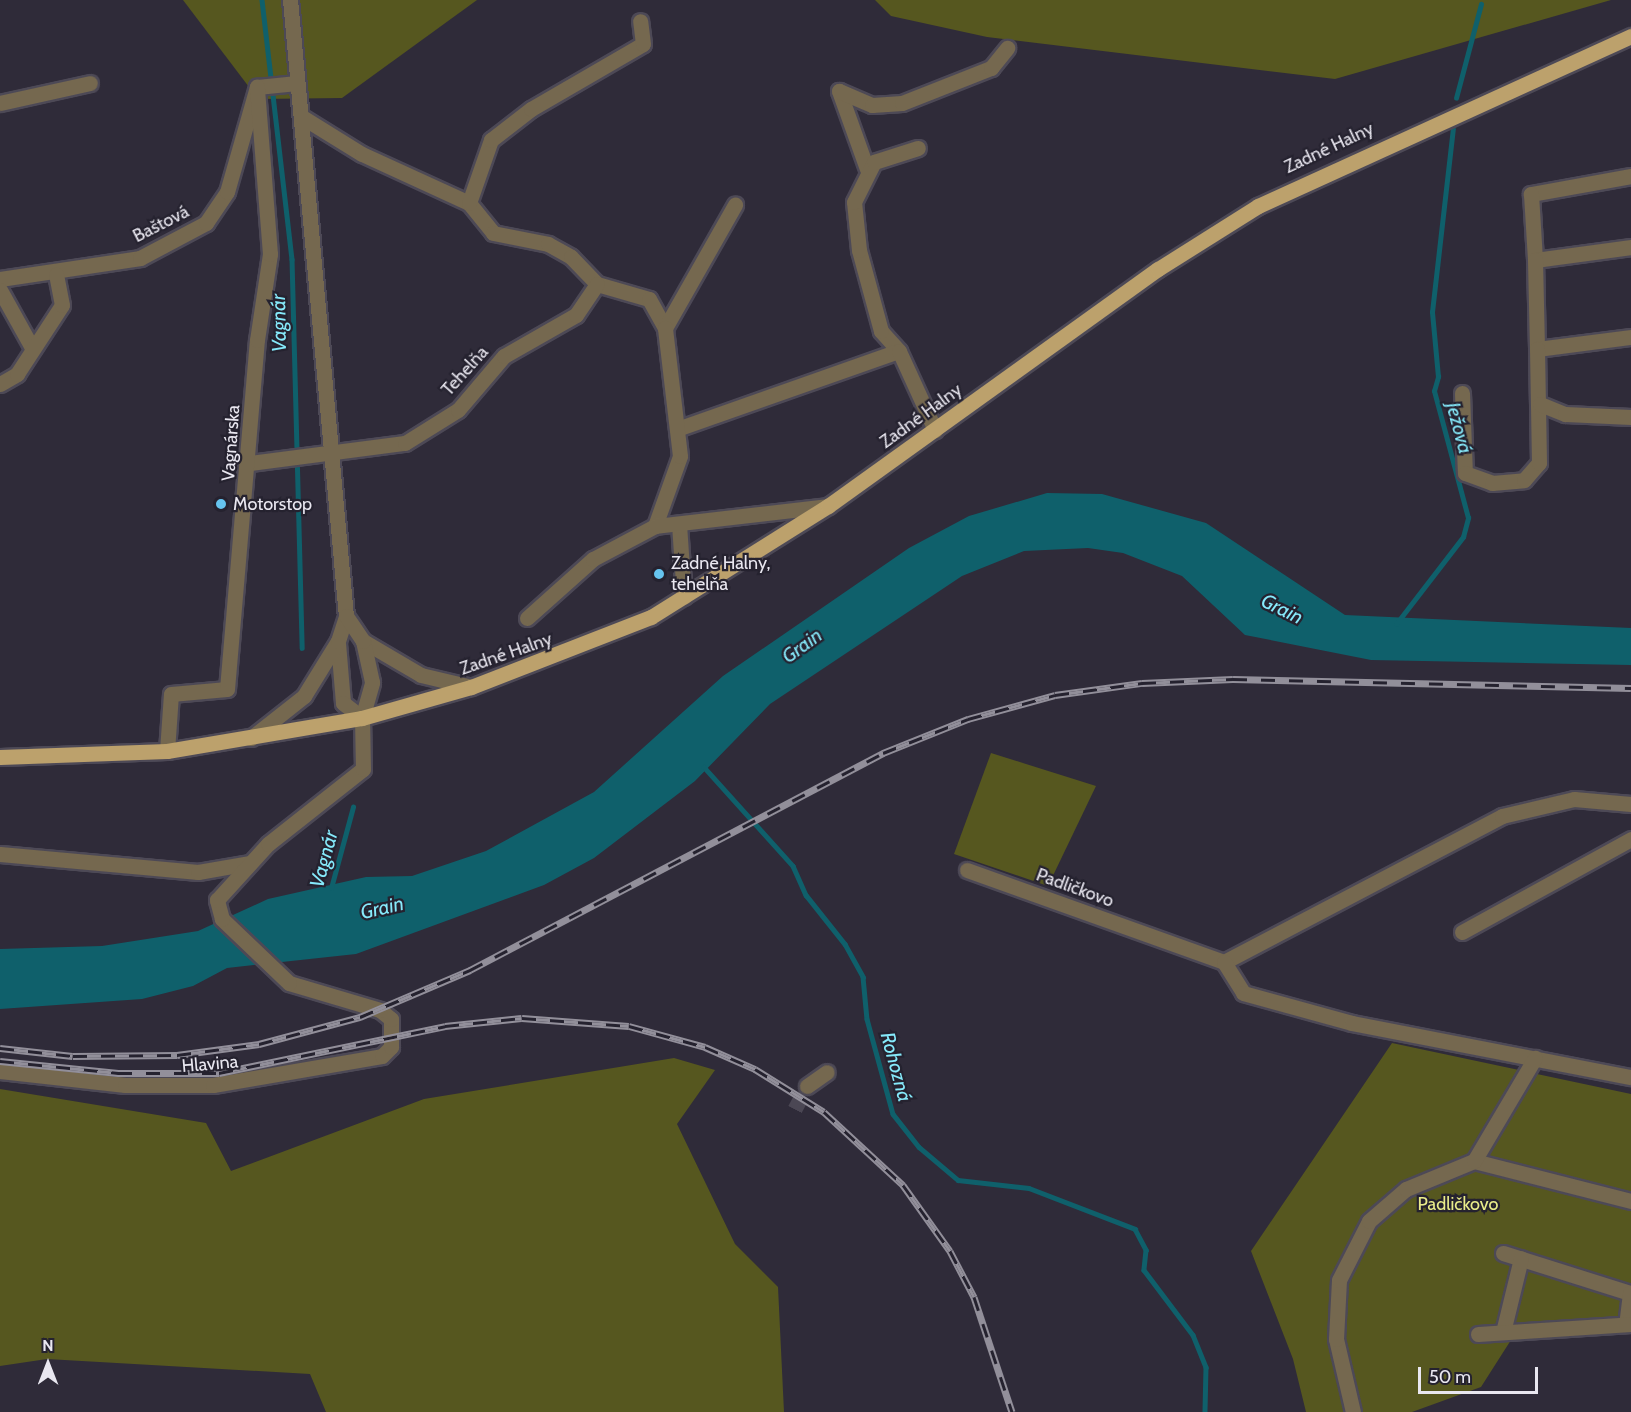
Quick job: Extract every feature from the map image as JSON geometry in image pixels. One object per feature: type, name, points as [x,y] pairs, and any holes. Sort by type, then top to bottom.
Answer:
[{"type":"main road","name":"Zadné Halny","points":[[248,740],[362,718],[471,687],[587,645],[684,597],[828,506],[1158,269],[1258,206],[1481,102],[1631,36]]},
{"type":"main road","points":[[0,757],[167,751],[248,740]]},
{"type":"street","points":[[290,0],[276,85],[302,117],[362,154],[469,203],[493,232],[548,244],[571,256],[597,284],[649,299],[665,328],[680,456],[655,526]]},
{"type":"street","points":[[469,203],[492,140],[551,96],[643,44],[640,21]]},
{"type":"street","points":[[935,430],[899,351],[881,331],[859,250],[854,202],[867,169],[839,91],[872,105],[903,103],[991,68],[1008,48]]},
{"type":"street","points":[[0,103],[90,83]]},
{"type":"street","name":"Baštová","points":[[0,279],[56,275],[140,258],[206,223],[227,192],[276,85]]},
{"type":"street","name":"Vagnárska","points":[[167,751],[171,694],[226,689],[250,463],[257,340],[270,254],[276,85]]},
{"type":"street","points":[[248,740],[304,696],[338,641],[346,616],[302,117]]},
{"type":"street","points":[[867,169],[918,148]]},
{"type":"street","points":[[1462,393],[1465,473],[1492,483],[1524,480],[1539,463],[1540,404],[1531,194],[1631,176]]},
{"type":"street","points":[[665,328],[735,205]]},
{"type":"street","points":[[1535,260],[1631,247]]},
{"type":"street","points":[[0,384],[17,374],[31,346],[62,305],[56,275]]},
{"type":"street","name":"Tehelňa","points":[[250,463],[330,455],[405,443],[458,410],[504,356],[576,315],[597,284]]},
{"type":"street","points":[[0,290],[31,346]]},
{"type":"street","points":[[1537,349],[1631,337]]},
{"type":"street","points":[[677,429],[899,351]]},
{"type":"street","points":[[1540,404],[1564,414],[1631,417]]},
{"type":"street","points":[[526,618],[594,558],[655,526],[828,506]]},
{"type":"street","points":[[679,524],[684,597]]},
{"type":"street","points":[[0,854],[198,872],[250,863],[363,769],[362,718],[372,682],[363,641],[346,616]]},
{"type":"street","points":[[338,641],[343,703],[362,718]]},
{"type":"street","points":[[363,641],[421,675],[471,687]]},
{"type":"street","points":[[1631,804],[1574,799],[1502,816],[1224,962],[1243,993],[1352,1023],[1631,1077]]},
{"type":"street","points":[[1462,932],[1631,839]]},
{"type":"street","name":"Hlavina","points":[[0,1071],[125,1085],[213,1085],[382,1056],[394,1037],[391,1020],[363,1003],[290,984],[266,965],[222,920],[217,900],[250,863]]},
{"type":"street","name":"Padličkovo","points":[[967,870],[1224,962]]},
{"type":"street","points":[[1353,1412],[1336,1339],[1338,1280],[1369,1221],[1398,1196],[1474,1161],[1535,1058]]},
{"type":"street","points":[[807,1086],[827,1072]]},
{"type":"street","points":[[1474,1161],[1631,1201]]},
{"type":"street","points":[[1478,1334],[1629,1324],[1630,1293],[1503,1253]]},
{"type":"street","points":[[1503,1332],[1521,1258]]},
{"type":"green space","points":[[183,0],[477,0],[342,98],[258,99]]},
{"type":"green space","points":[[875,0],[1611,0],[1335,79],[987,37],[891,16]]},
{"type":"green space","points":[[991,753],[1096,786],[1048,886],[954,854]]},
{"type":"green space","name":"Padličkovo","points":[[1392,1043],[1631,1094],[1631,1334],[1511,1340],[1481,1387],[1412,1412],[1306,1412],[1293,1359],[1251,1251]]},
{"type":"green space","points":[[674,1058],[715,1070],[677,1124],[735,1244],[778,1287],[784,1412],[326,1412],[310,1374],[47,1359],[0,1366],[0,1089],[206,1123],[231,1171],[424,1099]]},
{"type":"water","name":"Grain","points":[[1047,493],[1102,494],[1206,523],[1345,615],[1631,628],[1631,665],[1371,660],[1245,635],[1182,576],[1123,553],[1088,548],[1024,551],[962,576],[770,704],[695,781],[594,858],[544,885],[356,954],[227,968],[193,986],[142,999],[0,1009],[0,949],[102,946],[198,931],[268,899],[366,877],[412,876],[486,851],[594,792],[723,676],[909,548],[969,516]]},
{"type":"waterway","name":"Vagnár","points":[[262,0],[292,259],[302,648]]},
{"type":"waterway","name":"Ježová","points":[[1456,98],[1481,4]]},
{"type":"waterway","name":"Ježová","points":[[1396,624],[1463,537],[1468,518],[1434,391],[1438,377],[1432,312],[1453,129]]},
{"type":"waterway","name":"Rohozná","points":[[704,767],[793,866],[806,895],[845,944],[863,977],[867,1019],[893,1114],[919,1147],[958,1180],[1029,1188],[1135,1229],[1146,1250],[1144,1270],[1193,1335],[1206,1367],[1205,1412]]},
{"type":"waterway","name":"Vagnár","points":[[331,888],[353,807]]},
{"type":"tunnel","points":[[795,1109],[807,1086]]},
{"type":"railway","points":[[0,1048],[73,1056],[177,1055],[259,1044],[360,1017],[470,970],[883,753],[968,719],[1055,695],[1142,683],[1233,679],[1631,688]]},
{"type":"railway","points":[[0,1061],[118,1073],[219,1073],[445,1026],[522,1018],[629,1026],[705,1047],[755,1069],[824,1112],[903,1185],[950,1251],[974,1297],[1012,1412]]},
{"type":"place","name":"Motorstop","points":[[221,504]]},
{"type":"place","name":"Zadné Halny, tehelňa","points":[[659,574]]}]
